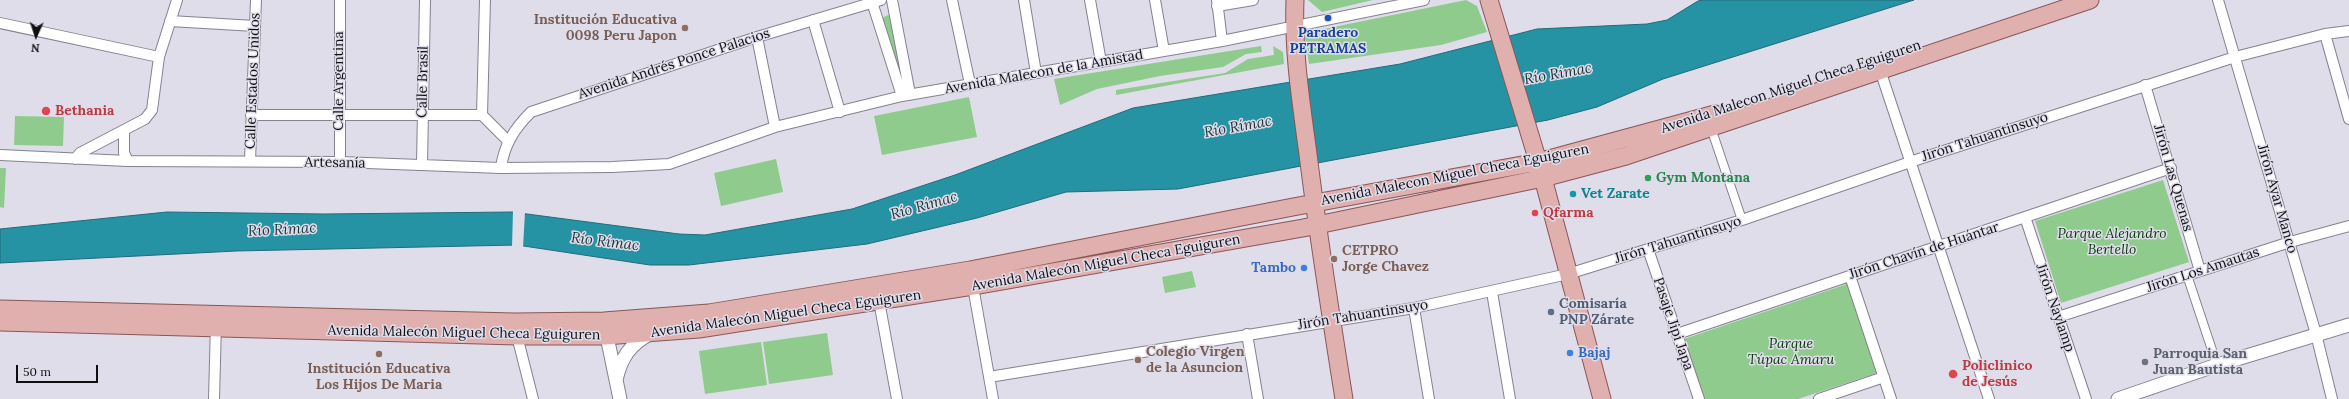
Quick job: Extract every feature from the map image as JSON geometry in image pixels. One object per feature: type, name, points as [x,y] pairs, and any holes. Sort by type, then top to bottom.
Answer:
[{"type":"main road","points":[[1295,0],[1294,28],[1296,67],[1317,226],[1344,399]]},
{"type":"main road","points":[[1489,0],[1538,163],[1602,399]]},
{"type":"main road","name":"Avenida Malecon Miguel Checa Eguiguren","points":[[1420,204],[1538,163],[1704,118],[2053,0]]},
{"type":"main road","name":"Avenida Malecon Miguel Checa Eguiguren","points":[[1313,197],[1538,163],[1626,156],[2090,0]]},
{"type":"main road","name":"Avenida Malecón Miguel Checa Eguiguren","points":[[0,309],[517,336],[605,329],[970,270],[1313,197]]},
{"type":"main road","name":"Avenida Malecón Miguel Checa Eguiguren","points":[[0,322],[514,322],[650,334],[699,329],[973,286],[1317,226],[1420,204]]},
{"type":"street","points":[[75,159],[80,153],[145,119],[152,110],[159,57],[177,0]]},
{"type":"street","name":"Calle Estados Unidos","points":[[250,161],[256,0]]},
{"type":"street","name":"Calle Argentina","points":[[340,0],[340,162]]},
{"type":"street","name":"Calle Brasil","points":[[422,164],[425,0]]},
{"type":"street","points":[[485,0],[482,115],[508,142]]},
{"type":"street","points":[[892,0],[906,95]]},
{"type":"street","points":[[952,0],[970,84]]},
{"type":"street","points":[[1024,0],[1036,74]]},
{"type":"street","points":[[1090,0],[1101,62]]},
{"type":"street","points":[[1155,0],[1164,51]]},
{"type":"street","points":[[1222,41],[1217,3],[1253,0]]},
{"type":"street","name":"Avenida Malecon de la Amistad","points":[[669,164],[775,127],[906,95],[1036,74],[1294,28],[1424,0]]},
{"type":"street","name":"Jirón Ayar Manco","points":[[2218,0],[2290,242],[2316,334],[2332,399]]},
{"type":"street","points":[[877,1],[906,95]]},
{"type":"street","name":"Avenida Andrés Ponce Palacios","points":[[501,168],[508,142],[517,127],[531,112],[757,37],[877,1]]},
{"type":"street","points":[[813,20],[840,112]]},
{"type":"street","points":[[170,21],[255,26]]},
{"type":"street","points":[[0,24],[159,57]]},
{"type":"street","name":"Jirón Tahuantinsuyo","points":[[989,377],[1331,320],[1414,308],[1568,274],[1742,220],[1910,162],[2145,85],[2235,57],[2325,34],[2349,31]]},
{"type":"street","points":[[2325,34],[2349,116]]},
{"type":"street","points":[[757,37],[775,127]]},
{"type":"street","points":[[1880,70],[1989,399]]},
{"type":"street","name":"Jirón Las Quenas","points":[[2145,85],[2171,168],[2200,271]]},
{"type":"street","points":[[251,115],[482,115]]},
{"type":"street","points":[[1711,128],[1742,220]]},
{"type":"street","points":[[124,131],[124,153],[128,161]]},
{"type":"street","name":"Artesanía","points":[[0,155],[128,161],[340,162],[501,168],[612,167],[669,164]]},
{"type":"street","name":"Jirón Chavín de Huántar","points":[[1677,334],[2171,168]]},
{"type":"street","name":"Jirón Naylamp","points":[[2025,217],[2086,399]]},
{"type":"street","name":"Jirón Los Amautas","points":[[2058,317],[2290,242],[2349,226]]},
{"type":"street","name":"Pasaje Jipi Japa","points":[[1648,249],[1699,399]]},
{"type":"street","points":[[970,270],[993,399]]},
{"type":"street","points":[[2187,275],[2217,365]]},
{"type":"street","points":[[1850,276],[1891,399]]},
{"type":"street","points":[[1492,292],[1510,399]]},
{"type":"street","points":[[879,301],[897,399]]},
{"type":"street","points":[[1414,308],[1429,399]]},
{"type":"street","points":[[214,399],[216,321]]},
{"type":"street","points":[[2118,399],[2217,365],[2349,325]]},
{"type":"street","points":[[605,329],[615,383],[620,399]]},
{"type":"street","points":[[615,383],[622,360],[628,350],[636,341],[650,334]]},
{"type":"street","points":[[1247,334],[1258,399]]},
{"type":"street","points":[[517,336],[533,399]]},
{"type":"street","points":[[1819,399],[1884,377]]},
{"type":"green space","points":[[1308,0],[1373,0],[1322,12]]},
{"type":"green space","points":[[1466,0],[1477,6],[1487,32],[1441,45],[1309,64],[1305,37],[1309,32]]},
{"type":"green space","points":[[888,15],[891,16],[906,83],[902,84],[881,21],[882,18]]},
{"type":"green space","points":[[1261,46],[1262,52],[1246,54],[1223,67],[1160,76],[1097,89],[1060,105],[1054,79]]},
{"type":"green space","points":[[1273,46],[1283,52],[1284,64],[1116,95],[1116,90],[1225,73],[1248,59],[1274,55]]},
{"type":"green space","points":[[969,97],[977,137],[882,155],[874,116]]},
{"type":"green space","points":[[15,116],[64,117],[63,146],[14,145]]},
{"type":"green space","points":[[776,159],[783,192],[721,206],[714,173]]},
{"type":"green space","points":[[0,168],[6,168],[4,208],[0,207]]},
{"type":"green space","name":"Parque Alejandro Bertello","points":[[2163,180],[2189,262],[2061,303],[2035,221]]},
{"type":"green space","points":[[1192,271],[1196,287],[1165,293],[1162,277]]},
{"type":"green space","name":"Parque Túpac Amaru","points":[[1847,284],[1877,373],[1798,399],[1704,399],[1684,339]]},
{"type":"green space","points":[[827,333],[833,375],[769,384],[763,342]]},
{"type":"green space","points":[[761,342],[767,385],[705,394],[699,351]]},
{"type":"water","name":"Río Rímac","points":[[1914,0],[1663,79],[1597,107],[1548,120],[1178,189],[1066,192],[977,218],[867,244],[689,265],[650,265],[517,245],[236,251],[0,263],[0,229],[167,212],[324,214],[512,212],[679,234],[705,235],[852,209],[955,175],[1133,108],[1400,64],[1537,29],[1647,24],[1667,20],[1698,1]]},
{"type":"pier","points":[[513,211],[525,212],[523,248],[512,247]]},
{"type":"place","name":"Paradero PETRAMAS","points":[[1328,18]]},
{"type":"place","name":"Institución Educativa 0098 Peru Japon","points":[[685,28]]},
{"type":"place","name":"Bethania","points":[[46,111]]},
{"type":"place","name":"Gym Montana","points":[[1648,178]]},
{"type":"place","name":"Vet Zarate","points":[[1573,194]]},
{"type":"place","name":"Qfarma","points":[[1535,213]]},
{"type":"place","name":"CETPRO Jorge Chavez","points":[[1334,259]]},
{"type":"place","name":"Tambo","points":[[1304,268]]},
{"type":"place","name":"Comisaría PNP Zárate","points":[[1551,312]]},
{"type":"place","name":"Bajaj","points":[[1570,353]]},
{"type":"place","name":"Institución Educativa Los Hijos De Maria","points":[[379,354]]},
{"type":"place","name":"Colegio Virgen de la Asuncion","points":[[1138,360]]},
{"type":"place","name":"Parroquia San Juan Bautista","points":[[2145,362]]},
{"type":"place","name":"Policlinico de Jesús","points":[[1953,374]]}]
